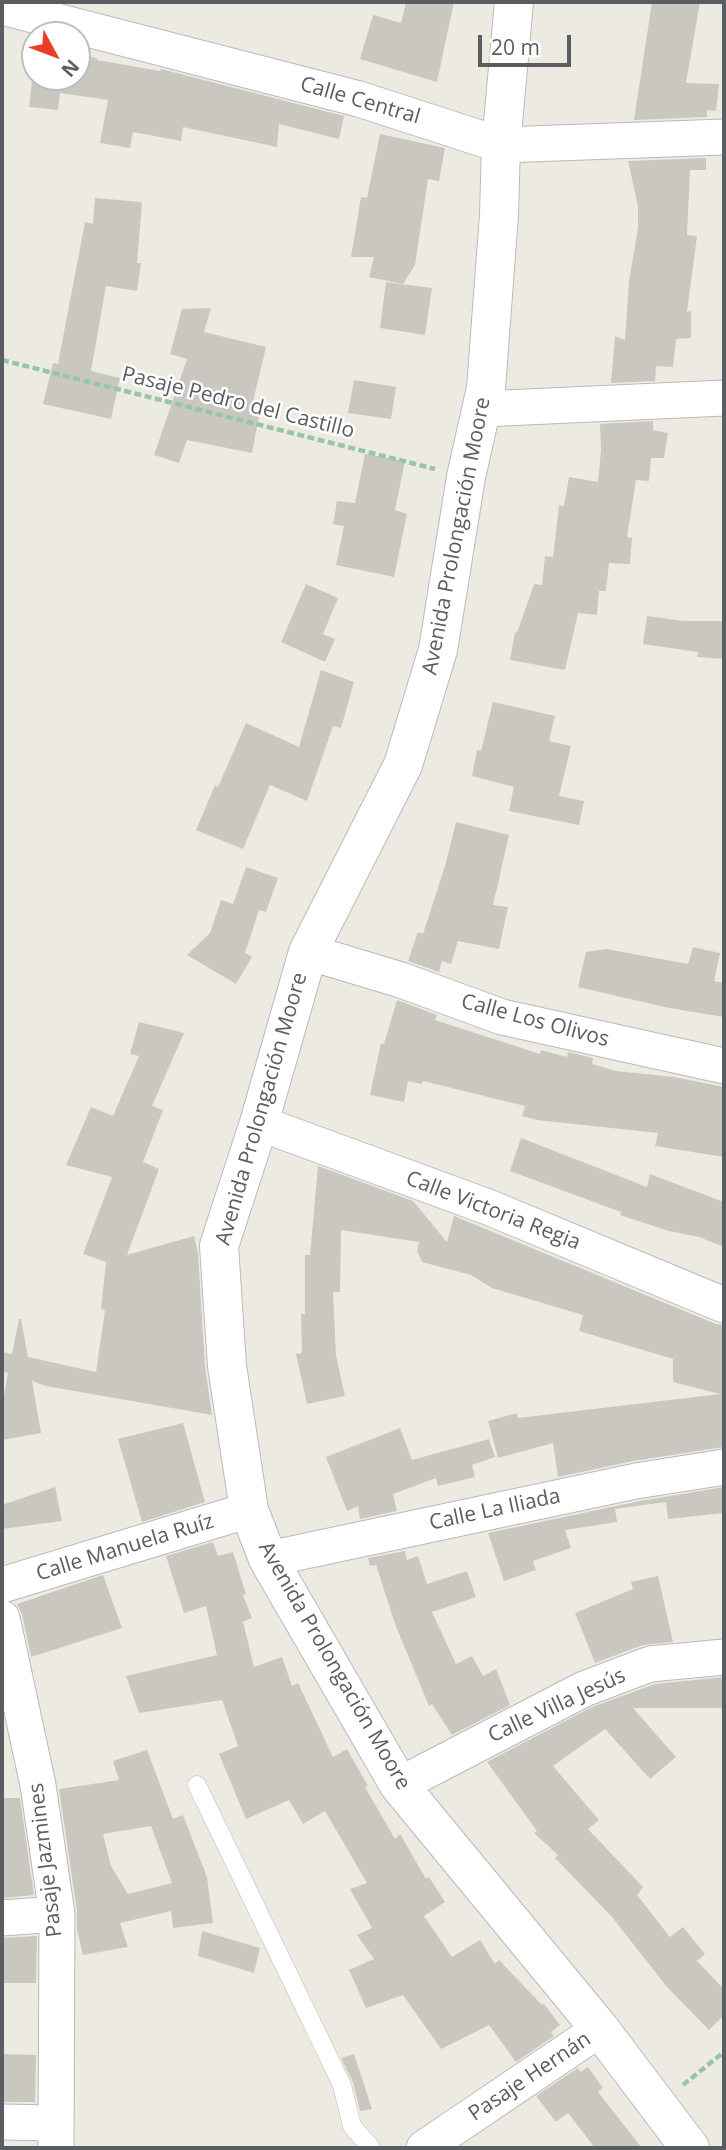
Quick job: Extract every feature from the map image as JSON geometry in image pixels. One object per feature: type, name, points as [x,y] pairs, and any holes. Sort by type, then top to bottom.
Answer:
[{"type":"street","name":"Avenida Prolongación Moore","points":[[514,2],[501,145],[499,215],[486,388],[466,477],[438,650],[403,765],[308,952],[259,1123],[219,1246],[227,1366],[249,1510],[268,1559],[399,1785],[600,2029],[690,2148]]},
{"type":"street","name":"Calle Central","points":[[2,7],[359,99],[501,145],[724,137]]},
{"type":"street","points":[[482,409],[724,398]]},
{"type":"street","name":"Calle Los Olivos","points":[[308,952],[502,1017],[724,1066]]},
{"type":"street","name":"Calle Victoria Regia","points":[[259,1123],[488,1207],[724,1305]]},
{"type":"street","name":"Calle La Iliada","points":[[268,1559],[636,1481],[724,1467]]},
{"type":"street","name":"Calle Manuela Ruíz","points":[[2,1585],[249,1510]]},
{"type":"street","name":"Pasaje Jazmines","points":[[2,1618],[38,1785],[57,1914],[56,2136]]},
{"type":"street","name":"Calle Villa Jesús","points":[[399,1785],[584,1689],[649,1664],[724,1657]]},
{"type":"street","points":[[2,1918],[57,1914]]},
{"type":"street","name":"Pasaje Hernán","points":[[424,2148],[600,2029]]},
{"type":"street","points":[[2,2122],[56,2136]]},
{"type":"lane","points":[[197,1785],[342,2085],[352,2126],[371,2148]]},
{"type":"path","name":"Pasaje Pedro del Castillo","points":[[2,360],[466,477]]},
{"type":"path","points":[[658,2106],[724,2052]]},
{"type":"building","points":[[406,2],[454,2],[437,82],[360,59],[373,15],[401,23]]},
{"type":"building","points":[[652,2],[700,2],[686,83],[719,84],[716,111],[707,110],[707,117],[634,120]]},
{"type":"building","points":[[91,57],[160,71],[161,69],[344,116],[339,139],[279,124],[277,147],[183,127],[181,141],[133,132],[130,148],[100,143],[108,100],[60,93],[58,110],[29,107],[31,91],[91,91]]},
{"type":"building","points":[[380,134],[445,148],[439,181],[428,179],[415,265],[403,284],[369,277],[374,257],[351,257],[361,197],[367,198]]},
{"type":"building","points":[[706,158],[706,170],[690,170],[687,235],[697,236],[687,312],[691,311],[691,338],[676,339],[673,367],[656,366],[655,381],[611,383],[615,336],[625,340],[629,281],[638,228],[638,206],[628,161]]},
{"type":"building","points":[[95,198],[142,202],[137,263],[141,263],[137,291],[106,286],[91,371],[120,378],[111,419],[43,404],[53,363],[58,364],[85,222],[93,224]]},
{"type":"building","points":[[386,282],[432,288],[425,335],[380,328]]},
{"type":"building","points":[[211,308],[204,332],[266,347],[250,414],[259,416],[252,453],[187,440],[179,463],[154,455],[187,359],[170,354],[182,309]]},
{"type":"building","points":[[354,380],[396,387],[391,419],[348,413]]},
{"type":"building","points":[[653,421],[653,430],[668,433],[664,458],[651,458],[649,481],[636,480],[627,537],[632,538],[630,564],[609,563],[606,591],[599,591],[597,615],[578,613],[565,670],[510,660],[515,632],[517,633],[534,584],[542,585],[545,556],[553,557],[559,505],[564,506],[569,477],[598,482],[600,424]]},
{"type":"building","points":[[365,454],[405,461],[395,510],[407,514],[394,577],[336,565],[344,526],[333,524],[337,501],[355,503]]},
{"type":"building","points":[[306,584],[338,598],[323,634],[335,639],[325,662],[281,642]]},
{"type":"building","points":[[647,616],[684,621],[724,621],[724,659],[697,657],[698,652],[643,644]]},
{"type":"building","points":[[321,670],[354,682],[341,728],[333,726],[307,801],[270,785],[243,849],[196,830],[246,723],[299,747]]},
{"type":"building","points":[[493,702],[555,716],[549,741],[571,746],[559,796],[584,801],[579,825],[509,811],[514,787],[472,776],[477,750],[481,751]]},
{"type":"building","points":[[456,822],[509,835],[493,905],[508,907],[499,949],[458,941],[451,964],[442,961],[439,972],[408,961],[418,932],[423,934]]},
{"type":"building","points":[[246,867],[278,878],[266,912],[259,910],[245,953],[252,957],[236,984],[187,955],[210,933],[221,900],[233,904]]},
{"type":"building","points":[[693,947],[720,953],[714,981],[724,983],[724,1017],[669,1008],[578,987],[586,952],[606,949],[688,964]]},
{"type":"building","points":[[397,1000],[437,1015],[435,1020],[540,1054],[541,1050],[567,1057],[568,1052],[593,1058],[592,1064],[616,1071],[674,1077],[724,1087],[724,1157],[655,1146],[658,1133],[537,1120],[522,1116],[525,1106],[423,1081],[422,1084],[408,1081],[404,1102],[370,1095],[381,1043],[384,1044]]},
{"type":"building","points":[[139,1022],[184,1033],[152,1106],[163,1110],[143,1162],[159,1169],[127,1255],[194,1236],[198,1253],[205,1367],[212,1415],[46,1386],[32,1381],[41,1433],[2,1440],[2,1407],[8,1373],[2,1371],[2,1352],[12,1354],[19,1319],[28,1357],[96,1372],[105,1310],[101,1309],[106,1262],[83,1254],[112,1177],[66,1165],[91,1107],[113,1116],[139,1056],[130,1054]]},
{"type":"building","points":[[521,1138],[647,1187],[650,1174],[724,1202],[724,1247],[699,1237],[669,1231],[620,1215],[621,1212],[510,1171]]},
{"type":"building","points":[[318,1166],[413,1201],[447,1242],[454,1216],[724,1325],[724,1447],[633,1461],[558,1477],[553,1443],[498,1458],[488,1421],[517,1413],[518,1418],[720,1394],[673,1382],[673,1359],[579,1331],[583,1315],[492,1288],[471,1275],[422,1262],[417,1251],[419,1242],[341,1230],[340,1292],[333,1292],[336,1356],[345,1396],[307,1404],[296,1354],[302,1353],[301,1314],[305,1314],[305,1255],[310,1255]]},
{"type":"building","points":[[183,1423],[205,1502],[142,1522],[118,1439]]},
{"type":"building","points":[[400,1428],[412,1460],[489,1439],[495,1457],[472,1465],[475,1477],[438,1486],[436,1478],[393,1494],[397,1511],[360,1519],[358,1506],[347,1511],[326,1457]]},
{"type":"building","points":[[55,1487],[62,1521],[2,1529],[2,1505]]},
{"type":"building","points":[[724,1487],[724,1513],[668,1519],[666,1502],[615,1509],[617,1522],[565,1530],[571,1548],[533,1561],[536,1570],[504,1581],[488,1533],[640,1501]]},
{"type":"building","points":[[213,1542],[218,1556],[233,1552],[246,1594],[243,1595],[252,1618],[243,1622],[254,1667],[282,1657],[292,1686],[298,1683],[333,1757],[347,1749],[395,1839],[400,1834],[426,1879],[429,1877],[445,1902],[424,1916],[452,1957],[480,1940],[495,1964],[499,1960],[542,2005],[544,2004],[560,2025],[551,2032],[554,2036],[516,2062],[489,2025],[441,2049],[403,1995],[366,2008],[349,1970],[374,1959],[357,1935],[372,1928],[350,1889],[367,1883],[325,1811],[303,1824],[289,1800],[246,1819],[219,1754],[238,1746],[222,1700],[139,1713],[126,1676],[217,1655],[206,1606],[184,1613],[166,1556]]},
{"type":"building","points":[[405,1551],[407,1560],[418,1556],[427,1584],[467,1571],[476,1597],[432,1612],[456,1664],[472,1656],[483,1676],[496,1669],[510,1705],[452,1735],[432,1704],[429,1706],[395,1624],[376,1565],[370,1566],[368,1558]]},
{"type":"building","points":[[103,1575],[122,1628],[31,1657],[22,1614],[17,1604]]},
{"type":"building","points":[[658,1576],[673,1642],[643,1645],[595,1663],[575,1613],[633,1589],[631,1582]]},
{"type":"building","points":[[724,1677],[724,1708],[633,1708],[676,1757],[650,1779],[605,1729],[553,1766],[599,1820],[588,1829],[643,1887],[637,1895],[670,1937],[683,1927],[705,1954],[697,1961],[724,1989],[724,2015],[709,2030],[667,1987],[612,1917],[555,1858],[558,1855],[534,1833],[537,1831],[487,1762],[592,1707],[655,1684]]},
{"type":"building","points":[[147,1750],[173,1819],[183,1815],[207,1877],[213,1923],[173,1928],[171,1911],[120,1923],[128,1947],[83,1955],[77,1930],[77,1911],[59,1789],[119,1780],[113,1761]],"holes":[[[151,1826],[172,1883],[128,1894],[111,1866],[103,1834]]]},
{"type":"building","points":[[2,1798],[20,1798],[34,1895],[2,1898]]},
{"type":"building","points":[[202,1931],[260,1948],[254,1973],[198,1956]]},
{"type":"building","points":[[37,1936],[36,1983],[2,1983],[2,1938]]},
{"type":"building","points":[[2,2054],[36,2055],[35,2102],[2,2102]]},
{"type":"building","points":[[354,2054],[372,2109],[360,2111],[353,2082],[341,2058]]},
{"type":"building","points":[[588,2067],[603,2088],[598,2092],[642,2148],[595,2148],[568,2113],[556,2122],[536,2096],[578,2068],[581,2072]]}]
